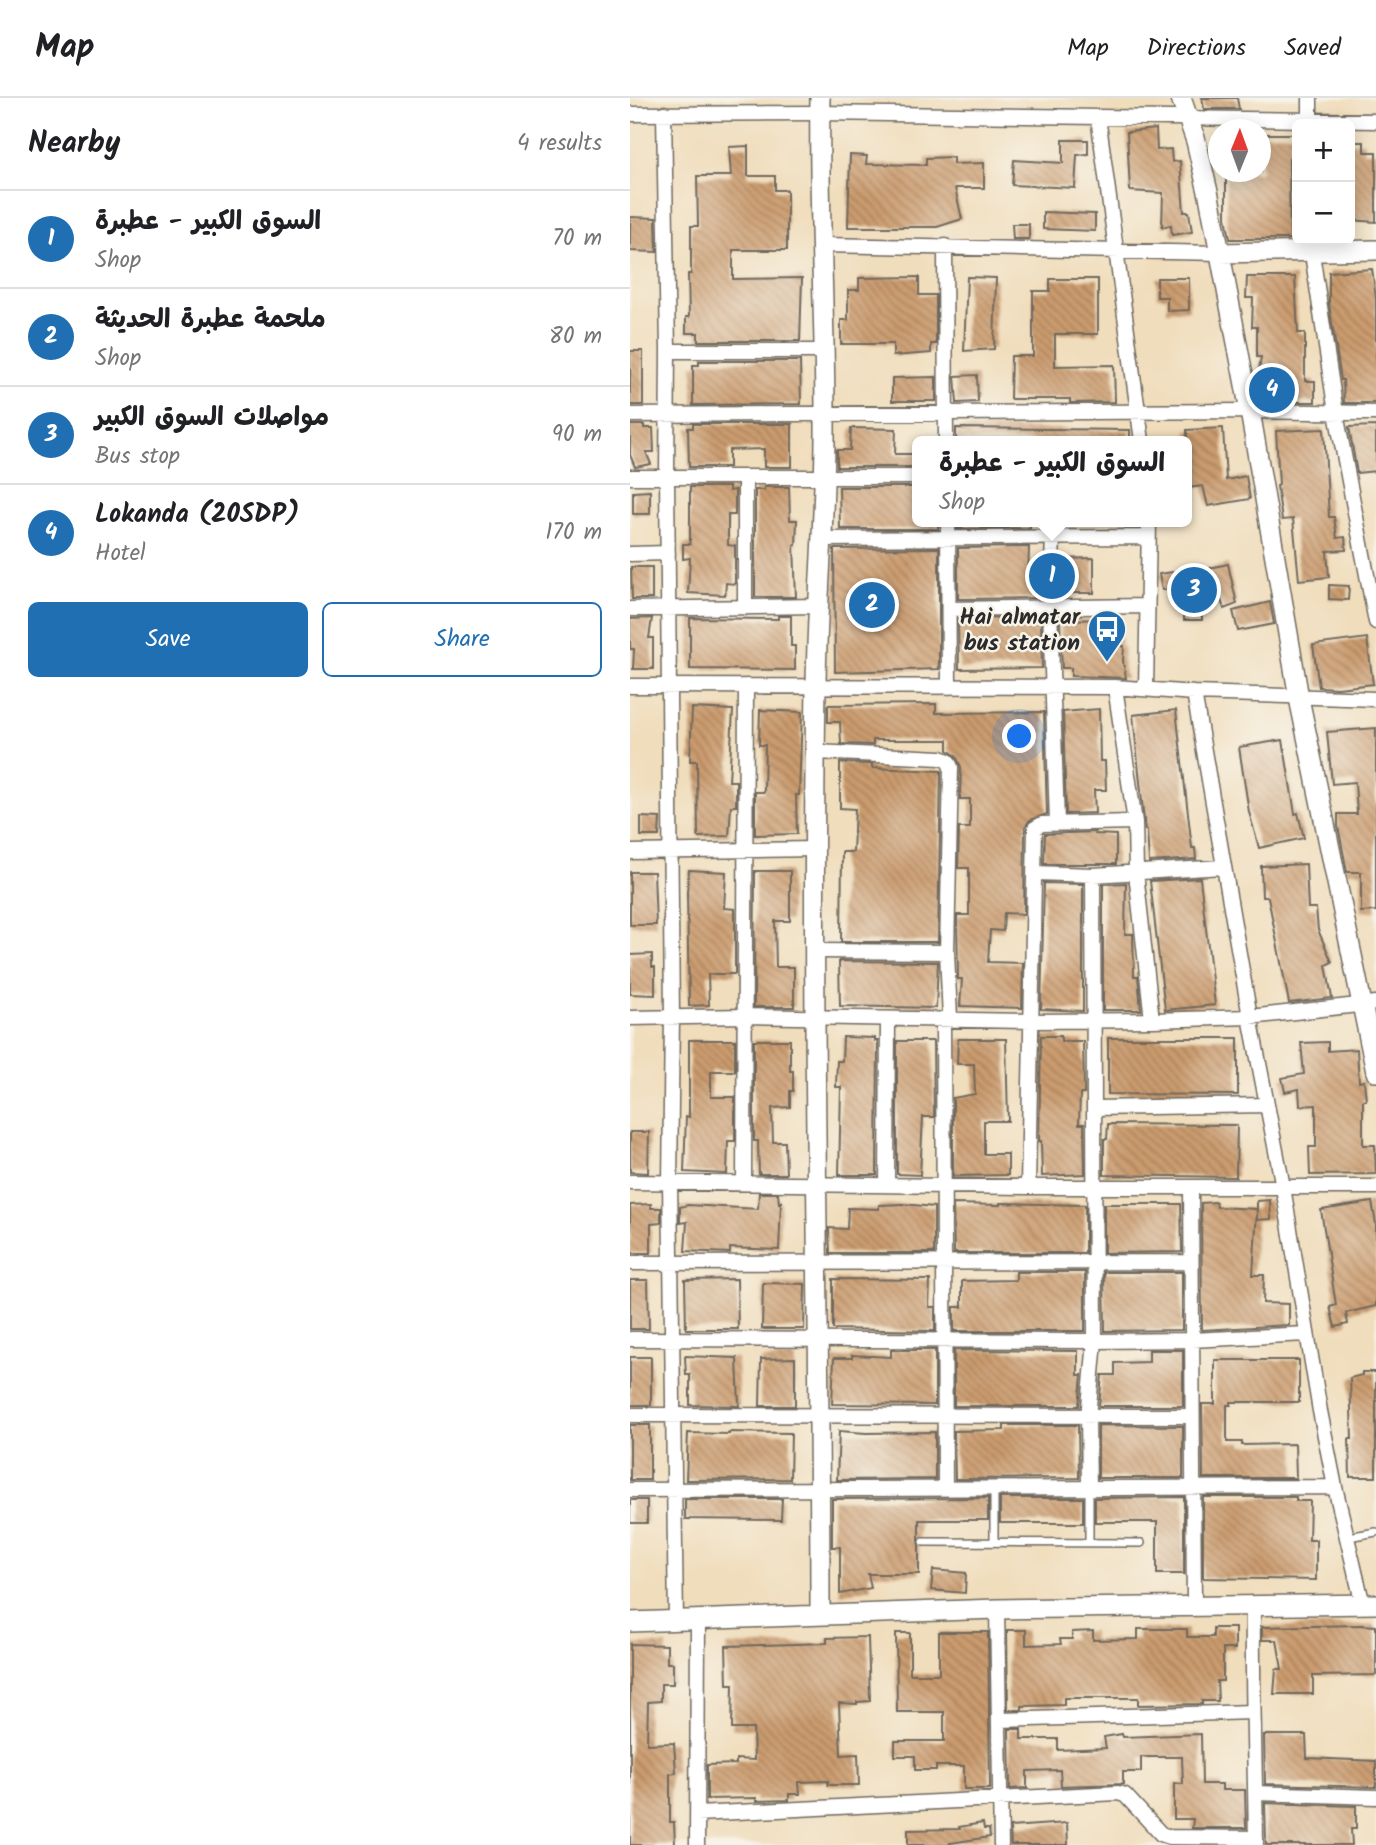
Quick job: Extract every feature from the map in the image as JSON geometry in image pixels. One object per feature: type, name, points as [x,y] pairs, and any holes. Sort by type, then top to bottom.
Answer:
[{"type":"main road","points":[[1181,98],[1209,196],[1250,411],[1299,698],[1370,1005],[1376,1072]]},
{"type":"main road","points":[[820,106],[825,415],[816,685],[816,1263],[820,1415],[820,1614]]},
{"type":"main road","points":[[1220,253],[1310,245],[1376,250]]},
{"type":"main road","points":[[630,1622],[997,1609],[1370,1604]]},
{"type":"street","points":[[1310,98],[1310,119]]},
{"type":"street","points":[[630,114],[820,106],[1292,123]]},
{"type":"street","points":[[664,113],[670,609],[670,1182],[676,1621]]},
{"type":"street","points":[[1098,117],[1141,436]]},
{"type":"street","points":[[1355,122],[1376,121]]},
{"type":"street","points":[[1310,245],[1336,412],[1376,621]]},
{"type":"street","points":[[822,246],[1220,253]]},
{"type":"street","points":[[945,247],[946,436]]},
{"type":"street","points":[[668,351],[823,351]]},
{"type":"street","points":[[630,415],[1250,411],[1376,414]]},
{"type":"street","points":[[630,477],[912,477]]},
{"type":"street","points":[[745,477],[745,608]]},
{"type":"street","points":[[948,527],[949,687]]},
{"type":"street","points":[[822,539],[1053,538],[1148,529],[1146,688]]},
{"type":"street","points":[[1053,538],[1050,608],[1057,823]]},
{"type":"street","points":[[630,554],[668,553]]},
{"type":"street","points":[[630,609],[818,606]]},
{"type":"street","points":[[949,609],[1147,606]]},
{"type":"street","points":[[630,686],[1115,687],[1299,698],[1376,699]]},
{"type":"street","points":[[744,1182],[746,686]]},
{"type":"street","points":[[1115,687],[1135,822],[1136,873],[1152,1020]]},
{"type":"street","points":[[1194,693],[1335,1487],[1347,1537],[1370,1604]]},
{"type":"street","points":[[816,752],[941,758],[948,761],[951,767],[944,1186],[944,1488]]},
{"type":"street","points":[[1028,1187],[1035,828],[1042,824],[1057,823],[1135,822]]},
{"type":"street","points":[[630,852],[816,849]]},
{"type":"street","points":[[1035,873],[1093,875],[1223,867]]},
{"type":"street","points":[[1090,1488],[1088,1417],[1095,1341],[1093,875]]},
{"type":"street","points":[[815,951],[947,952]]},
{"type":"street","points":[[630,1018],[745,1016],[1032,1021],[1152,1020],[1250,1017],[1370,1005]]},
{"type":"street","points":[[887,1185],[888,1019]]},
{"type":"street","points":[[1095,1108],[1266,1105]]},
{"type":"street","points":[[630,1182],[1028,1187],[1376,1187]]},
{"type":"street","points":[[1191,1187],[1194,1606]]},
{"type":"street","points":[[630,1263],[1191,1262]]},
{"type":"street","points":[[630,1339],[1095,1341],[1192,1340],[1307,1334]]},
{"type":"street","points":[[630,1415],[1191,1416]]},
{"type":"street","points":[[630,1490],[1335,1487]]},
{"type":"street","points":[[697,1814],[1118,1793],[1125,1795],[1161,1833],[1170,1837],[1255,1842],[1253,1606]]},
{"type":"street","points":[[997,1609],[1001,1845]]},
{"type":"street","points":[[697,1845],[698,1620]]},
{"type":"street","points":[[999,1720],[1252,1712]]},
{"type":"street","points":[[1256,1793],[1376,1797]]},
{"type":"lane","points":[[993,1488],[994,1542]]},
{"type":"lane","points":[[1088,1543],[1090,1488]]},
{"type":"lane","points":[[1347,1537],[1376,1532]]},
{"type":"lane","points":[[924,1542],[1142,1543]]},
{"type":"building","points":[[1202,98],[1237,98],[1239,109],[1204,109]]},
{"type":"building","points":[[1156,129],[1157,150],[1171,149],[1172,162],[1180,161],[1184,212],[1189,212],[1192,232],[1172,235],[1171,225],[1162,227],[1163,193],[1130,191],[1127,132]]},
{"type":"building","points":[[1271,134],[1292,134],[1292,159],[1289,159],[1290,239],[1230,239],[1226,217],[1226,182],[1271,182]]},
{"type":"building","points":[[1063,140],[1088,140],[1088,154],[1077,155],[1075,188],[1012,185],[1014,160],[1063,163]]},
{"type":"building","points":[[1355,142],[1364,142],[1364,152],[1376,152],[1376,222],[1355,220]]},
{"type":"building","points":[[748,146],[748,176],[775,176],[775,190],[787,190],[787,250],[733,250],[733,279],[802,278],[800,341],[698,341],[698,333],[686,333],[686,317],[689,317],[691,226],[698,226],[697,176],[731,176],[729,147]]},
{"type":"building","points":[[850,155],[867,156],[866,164],[926,165],[926,158],[953,157],[953,164],[984,163],[984,188],[955,188],[962,219],[937,227],[848,227]]},
{"type":"building","points":[[1043,212],[1095,214],[1095,231],[1043,229]]},
{"type":"building","points":[[630,217],[656,218],[657,252],[630,251]]},
{"type":"building","points":[[1012,224],[1029,224],[1029,239],[1013,239]]},
{"type":"building","points":[[1372,269],[1376,298],[1376,403],[1344,403],[1343,380],[1329,304],[1329,272]]},
{"type":"building","points":[[919,277],[919,295],[936,295],[936,344],[931,344],[931,353],[893,356],[893,344],[841,344],[841,320],[848,320],[848,290],[859,290],[859,278]]},
{"type":"building","points":[[967,277],[996,278],[994,349],[964,351]]},
{"type":"building","points":[[1247,277],[1295,277],[1298,333],[1305,333],[1305,381],[1315,381],[1315,402],[1267,402],[1267,372],[1259,371],[1261,357],[1257,357],[1257,327],[1252,327],[1253,298],[1246,298]]},
{"type":"building","points":[[1157,278],[1189,278],[1189,310],[1167,311],[1167,297],[1157,297]]},
{"type":"building","points":[[1050,279],[1098,279],[1098,334],[1055,334],[1055,366],[1114,365],[1115,402],[1070,403],[1070,399],[1010,399],[1011,356],[1033,356],[1033,291],[1050,291]]},
{"type":"building","points":[[630,351],[643,351],[643,405],[630,405]]},
{"type":"building","points":[[699,361],[800,361],[801,404],[693,405],[693,365],[699,365]]},
{"type":"building","points":[[977,375],[978,402],[957,403],[955,376]]},
{"type":"building","points":[[936,377],[936,401],[892,401],[892,378]]},
{"type":"building","points":[[693,424],[792,424],[792,467],[764,467],[764,449],[729,450],[729,467],[689,467],[688,428],[693,428]]},
{"type":"building","points":[[630,425],[653,428],[654,452],[646,452],[651,464],[635,467],[630,455]]},
{"type":"building","points":[[1376,426],[1376,471],[1357,473],[1349,427]]},
{"type":"building","points":[[851,428],[896,429],[895,454],[912,454],[912,467],[837,467],[837,450],[850,450]]},
{"type":"building","points":[[956,428],[1130,430],[1130,436],[956,436]]},
{"type":"building","points":[[1223,428],[1226,480],[1246,476],[1250,499],[1208,506],[1203,486],[1192,487],[1192,436],[1187,436],[1187,430]]},
{"type":"building","points":[[1324,429],[1329,517],[1334,517],[1337,538],[1345,537],[1346,550],[1327,551],[1329,577],[1299,580],[1293,519],[1282,520],[1277,486],[1276,431]]},
{"type":"building","points":[[690,487],[729,487],[729,491],[735,490],[735,515],[728,515],[728,545],[735,546],[735,584],[726,583],[725,595],[688,593],[690,558],[683,559],[683,544],[690,544]]},
{"type":"building","points":[[764,487],[789,487],[790,520],[797,520],[794,545],[796,597],[755,597],[755,490],[764,490]]},
{"type":"building","points":[[839,487],[912,487],[912,527],[938,527],[938,529],[840,529]]},
{"type":"building","points":[[650,491],[650,514],[633,514],[633,492]]},
{"type":"building","points":[[958,527],[1030,527],[1030,528]]},
{"type":"building","points":[[1029,547],[1028,579],[1042,579],[1041,593],[1037,593],[1037,598],[958,599],[958,548]]},
{"type":"building","points":[[939,548],[939,669],[835,672],[834,549]]},
{"type":"building","points":[[1094,558],[1094,593],[1060,593],[1062,559]]},
{"type":"building","points":[[1228,564],[1237,604],[1224,609],[1215,582],[1201,584],[1202,620],[1184,620],[1184,587],[1162,590],[1159,574],[1180,571],[1180,574],[1212,572],[1210,568]]},
{"type":"building","points":[[631,567],[652,567],[652,599],[632,599]]},
{"type":"building","points":[[1329,585],[1349,586],[1348,600],[1329,599]]},
{"type":"building","points":[[1270,602],[1274,624],[1238,631],[1233,611]]},
{"type":"building","points":[[778,616],[791,616],[791,646],[795,646],[795,670],[690,669],[690,618],[778,619]]},
{"type":"building","points":[[1036,617],[1036,620],[1041,620],[1042,668],[959,669],[958,618]]},
{"type":"building","points":[[652,618],[649,638],[653,638],[653,669],[633,669],[634,649],[630,649],[630,619]]},
{"type":"building","points":[[1121,619],[1121,646],[1124,646],[1126,678],[1071,676],[1071,668],[1062,668],[1060,620]]},
{"type":"building","points":[[1367,638],[1373,684],[1319,687],[1313,645]]},
{"type":"building","points":[[936,704],[936,713],[1044,712],[1047,814],[1030,820],[1025,827],[1024,914],[1004,913],[1003,931],[990,930],[988,962],[1023,963],[1022,1008],[960,1006],[962,979],[958,979],[957,915],[969,915],[969,868],[958,868],[959,828],[970,828],[970,799],[960,799],[961,767],[956,756],[948,750],[948,740],[873,740],[873,745],[841,744],[840,722],[828,722],[828,705]]},
{"type":"building","points":[[692,708],[733,710],[729,781],[736,781],[736,806],[731,806],[729,836],[698,837],[697,761],[690,761]]},
{"type":"building","points":[[1099,709],[1100,761],[1105,761],[1106,790],[1094,790],[1095,813],[1066,814],[1063,712]]},
{"type":"building","points":[[760,710],[802,712],[799,795],[796,795],[797,834],[755,835],[755,792],[764,792],[765,745],[759,745]]},
{"type":"building","points":[[1176,710],[1192,848],[1195,848],[1196,859],[1149,862],[1133,715]]},
{"type":"building","points":[[1376,728],[1376,911],[1361,912],[1361,872],[1347,872],[1338,826],[1338,814],[1357,814],[1355,782],[1332,784],[1327,732]]},
{"type":"building","points":[[1283,740],[1295,814],[1298,813],[1304,838],[1259,848],[1249,812],[1239,747]]},
{"type":"building","points":[[840,763],[872,764],[872,768],[941,771],[938,942],[841,942],[842,852],[853,852],[855,809],[840,808]]},
{"type":"building","points":[[641,817],[660,818],[659,836],[641,836]]},
{"type":"building","points":[[1095,832],[1116,835],[1116,864],[1044,864],[1045,834]]},
{"type":"building","points":[[1306,864],[1308,908],[1316,908],[1318,930],[1332,962],[1326,965],[1332,998],[1289,1003],[1268,897],[1262,897],[1261,866]]},
{"type":"building","points":[[689,870],[726,872],[724,908],[735,909],[735,974],[708,974],[709,1005],[689,1006]]},
{"type":"building","points":[[755,871],[790,871],[790,921],[775,921],[776,967],[794,967],[794,1007],[754,1007]]},
{"type":"building","points":[[630,872],[654,872],[656,925],[630,925]]},
{"type":"building","points":[[1200,878],[1215,1005],[1165,1010],[1150,881]]},
{"type":"building","points":[[1044,883],[1083,884],[1083,1011],[1041,1009]]},
{"type":"building","points":[[1126,883],[1125,934],[1133,934],[1134,976],[1138,976],[1141,1010],[1103,1010],[1103,884]]},
{"type":"building","points":[[652,954],[655,995],[630,994],[630,955]]},
{"type":"building","points":[[839,961],[938,962],[936,1008],[840,1006]]},
{"type":"building","points":[[1041,1036],[1061,1036],[1061,1041],[1083,1041],[1084,1094],[1080,1094],[1079,1124],[1084,1124],[1085,1174],[1042,1176],[1039,1141]]},
{"type":"building","points":[[843,1037],[875,1038],[875,1041],[878,1041],[877,1175],[839,1175],[841,1087],[836,1087],[837,1061],[842,1061]]},
{"type":"building","points":[[1108,1038],[1238,1038],[1238,1095],[1108,1094]]},
{"type":"building","points":[[958,1039],[1006,1039],[1008,1121],[984,1121],[984,1154],[1008,1154],[1008,1175],[953,1176],[953,1098],[975,1094],[974,1064],[957,1064]]},
{"type":"building","points":[[689,1040],[735,1040],[735,1071],[711,1071],[711,1097],[735,1097],[735,1141],[728,1141],[727,1174],[684,1172],[686,1116],[689,1117]]},
{"type":"building","points":[[754,1040],[790,1040],[793,1091],[790,1091],[790,1107],[772,1108],[773,1142],[785,1142],[786,1174],[759,1174],[758,1141],[754,1141]]},
{"type":"building","points":[[897,1041],[933,1041],[934,1117],[923,1117],[920,1175],[897,1174]]},
{"type":"building","points":[[1328,1042],[1328,1051],[1357,1049],[1359,1082],[1364,1081],[1366,1100],[1363,1100],[1363,1145],[1375,1145],[1376,1174],[1310,1175],[1309,1147],[1316,1147],[1316,1105],[1300,1106],[1299,1089],[1285,1092],[1282,1078],[1304,1074],[1301,1043]]},
{"type":"building","points":[[1108,1124],[1237,1125],[1236,1177],[1104,1175],[1104,1139],[1107,1139]]},
{"type":"building","points":[[630,1132],[649,1132],[648,1173],[630,1172]]},
{"type":"building","points":[[759,1193],[778,1193],[779,1203],[781,1202],[779,1250],[730,1248],[730,1253],[685,1251],[687,1222],[680,1223],[680,1207],[688,1205],[758,1209]]},
{"type":"building","points":[[1270,1200],[1271,1219],[1257,1220],[1257,1201]]},
{"type":"building","points":[[1216,1202],[1217,1207],[1257,1209],[1253,1275],[1264,1275],[1263,1303],[1289,1304],[1289,1325],[1202,1330],[1201,1203]]},
{"type":"building","points":[[1372,1202],[1376,1224],[1376,1306],[1346,1313],[1348,1324],[1335,1327],[1330,1307],[1336,1305],[1321,1210]]},
{"type":"building","points":[[651,1204],[651,1208],[661,1208],[661,1223],[651,1224],[651,1253],[630,1253],[630,1205]]},
{"type":"building","points":[[953,1204],[1085,1205],[1085,1253],[954,1253]]},
{"type":"building","points":[[1104,1204],[1181,1204],[1182,1252],[1104,1253]]},
{"type":"building","points":[[879,1205],[934,1207],[934,1253],[830,1253],[829,1228],[847,1229],[848,1208],[879,1209]]},
{"type":"building","points":[[1016,1272],[1085,1272],[1085,1331],[954,1331],[954,1307],[962,1307],[962,1281],[1016,1280]]},
{"type":"building","points":[[1104,1272],[1182,1272],[1182,1330],[1105,1331]]},
{"type":"building","points":[[737,1279],[738,1329],[686,1329],[685,1280]]},
{"type":"building","points":[[833,1279],[930,1280],[929,1307],[935,1307],[935,1331],[833,1329]]},
{"type":"building","points":[[630,1280],[648,1280],[649,1329],[630,1329]]},
{"type":"building","points":[[763,1283],[805,1284],[804,1329],[762,1329]]},
{"type":"building","points":[[891,1350],[935,1350],[935,1405],[832,1404],[834,1358],[852,1358],[852,1355],[891,1357]]},
{"type":"building","points":[[954,1350],[1078,1351],[1078,1375],[1082,1375],[1079,1406],[954,1406]]},
{"type":"building","points":[[1149,1350],[1183,1350],[1183,1406],[1099,1406],[1102,1375],[1115,1375],[1115,1363],[1149,1362]]},
{"type":"building","points":[[685,1356],[737,1358],[739,1406],[690,1405],[690,1375],[686,1375]]},
{"type":"building","points":[[630,1357],[651,1357],[651,1405],[630,1405]]},
{"type":"building","points":[[795,1358],[795,1406],[760,1406],[761,1359]]},
{"type":"building","points":[[1215,1360],[1299,1360],[1299,1402],[1231,1402],[1231,1405],[1227,1405],[1227,1442],[1242,1442],[1242,1445],[1295,1444],[1296,1478],[1203,1478],[1202,1404],[1215,1404]]},
{"type":"building","points":[[1362,1372],[1376,1372],[1376,1477],[1350,1477],[1350,1378],[1362,1375]]},
{"type":"building","points":[[630,1425],[650,1425],[650,1480],[630,1480]]},
{"type":"building","points":[[1004,1425],[1078,1425],[1079,1478],[955,1479],[954,1431],[1004,1430]]},
{"type":"building","points":[[1098,1425],[1183,1426],[1183,1478],[1098,1478]]},
{"type":"building","points":[[839,1431],[935,1432],[935,1479],[837,1480]]},
{"type":"building","points":[[688,1433],[791,1433],[790,1479],[686,1480]]},
{"type":"building","points":[[1184,1497],[1184,1574],[1157,1574],[1157,1522],[1095,1522],[1095,1498]]},
{"type":"building","points":[[1203,1497],[1296,1497],[1296,1501],[1310,1501],[1309,1540],[1316,1540],[1316,1580],[1203,1578]]},
{"type":"building","points":[[988,1498],[988,1520],[919,1520],[919,1574],[868,1574],[871,1588],[840,1594],[840,1547],[832,1547],[832,1499]]},
{"type":"building","points":[[1000,1498],[1083,1498],[1083,1523],[1000,1523]]},
{"type":"building","points":[[685,1499],[782,1499],[781,1520],[685,1519]]},
{"type":"building","points":[[630,1500],[647,1500],[647,1523],[630,1523]]},
{"type":"building","points":[[933,1570],[966,1573],[965,1593],[931,1590]]},
{"type":"building","points":[[1376,1626],[1376,1675],[1313,1676],[1313,1694],[1274,1694],[1276,1669],[1282,1669],[1277,1640],[1262,1640],[1262,1627]]},
{"type":"building","points":[[1213,1628],[1235,1628],[1235,1649],[1223,1649],[1223,1681],[1217,1681],[1218,1701],[1202,1701],[1202,1704],[1138,1705],[1138,1698],[1064,1698],[1064,1705],[1022,1706],[1022,1710],[1008,1710],[1007,1630],[1026,1630],[1026,1645],[1061,1644],[1060,1639],[1072,1639],[1072,1632],[1093,1631],[1093,1640],[1138,1639],[1138,1629],[1187,1629],[1187,1637],[1213,1637]]},
{"type":"building","points":[[939,1632],[988,1632],[990,1789],[964,1789],[964,1766],[936,1766],[936,1770],[915,1770],[915,1756],[895,1756],[895,1741],[944,1741],[944,1712],[897,1712],[896,1633],[910,1633],[910,1674],[939,1674]]},
{"type":"building","points":[[868,1637],[870,1701],[857,1704],[839,1703],[841,1755],[858,1754],[859,1785],[828,1785],[828,1781],[799,1782],[800,1794],[789,1794],[789,1800],[707,1799],[707,1765],[736,1764],[736,1759],[754,1760],[753,1729],[732,1729],[733,1684],[727,1684],[726,1646],[827,1643],[827,1638]]},
{"type":"building","points":[[630,1644],[667,1645],[667,1663],[673,1663],[673,1684],[661,1684],[661,1701],[648,1702],[647,1744],[674,1743],[676,1773],[670,1774],[670,1822],[674,1822],[675,1845],[630,1845]]},
{"type":"building","points":[[1009,1729],[1021,1729],[1021,1739],[1058,1739],[1058,1750],[1106,1748],[1104,1737],[1122,1734],[1123,1737],[1201,1734],[1202,1784],[1222,1784],[1222,1790],[1245,1790],[1246,1828],[1192,1828],[1193,1819],[1174,1819],[1174,1783],[1183,1784],[1182,1757],[1141,1757],[1141,1772],[1123,1772],[1123,1784],[1061,1786],[1060,1770],[1027,1771],[1027,1788],[1010,1789]]},
{"type":"building","points":[[1264,1735],[1306,1735],[1307,1758],[1376,1761],[1376,1787],[1265,1784]]},
{"type":"building","points":[[1265,1803],[1356,1806],[1356,1829],[1351,1829],[1352,1845],[1266,1845]]},
{"type":"building","points":[[983,1823],[984,1829],[989,1829],[990,1837],[950,1845],[908,1845],[908,1830],[960,1829],[959,1827]]},
{"type":"building","points":[[1067,1823],[1068,1845],[1011,1845],[1010,1827]]},
{"type":"place","name":"Lokanda (20SDP)","points":[[1272,390]]},
{"type":"place","name":"السوق الكبير - عطبرة","points":[[1052,576]]},
{"type":"place","name":"مواصلات السوق الكبير","points":[[1194,590]]},
{"type":"place","name":"ملحمة عطبرة الحديثة","points":[[872,605]]},
{"type":"place","name":"Hai almatar bus station","points":[[1107,663]]}]
